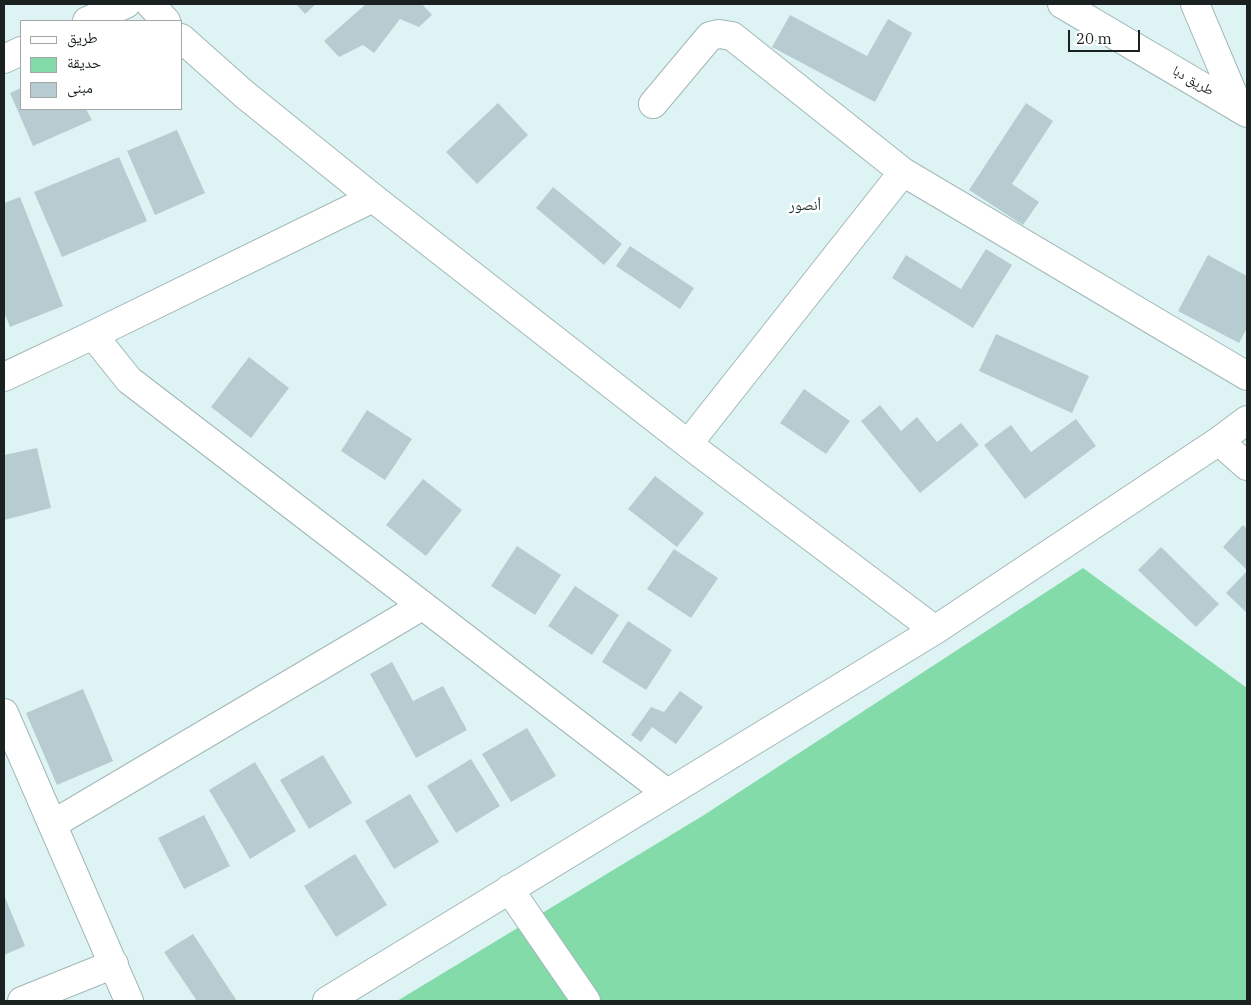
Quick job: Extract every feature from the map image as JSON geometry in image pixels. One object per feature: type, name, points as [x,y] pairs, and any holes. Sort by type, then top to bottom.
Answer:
[{"type":"street","points":[[89,20],[126,4]]},
{"type":"street","points":[[150,4],[165,20]]},
{"type":"street","name":"طريق دبا","points":[[1062,4],[1243,111]]},
{"type":"street","points":[[1195,4],[1243,111]]},
{"type":"street","points":[[653,104],[710,36],[719,34],[732,36],[903,172],[1247,376]]},
{"type":"street","points":[[182,39],[244,94],[372,198],[688,444],[934,630]]},
{"type":"street","points":[[4,59],[20,51]]},
{"type":"street","points":[[688,444],[903,172]]},
{"type":"street","points":[[4,377],[372,198]]},
{"type":"street","points":[[93,335],[129,380],[667,794]]},
{"type":"street","points":[[327,1001],[934,630],[1219,441],[1247,420]]},
{"type":"street","points":[[1219,441],[1247,466]]},
{"type":"street","points":[[52,824],[422,606]]},
{"type":"street","points":[[4,713],[130,1001]]},
{"type":"street","points":[[509,889],[586,1001]]},
{"type":"street","points":[[22,1001],[114,964]]},
{"type":"green space","points":[[1083,568],[1247,688],[1247,1001],[397,1001],[704,815]]},
{"type":"building","points":[[296,4],[316,4],[305,14]]},
{"type":"building","points":[[366,4],[422,4],[432,15],[419,27],[400,19],[374,53],[363,45],[339,57],[324,41]]},
{"type":"building","points":[[790,15],[867,56],[888,19],[912,33],[875,102],[772,47]]},
{"type":"building","points":[[20,88],[20,110],[87,110],[92,120],[33,146],[10,93]]},
{"type":"building","points":[[498,103],[528,135],[477,184],[446,152]]},
{"type":"building","points":[[1026,103],[1053,121],[1012,184],[1039,202],[1023,225],[969,190]]},
{"type":"building","points":[[177,130],[205,193],[155,215],[127,151]]},
{"type":"building","points":[[119,157],[147,221],[62,257],[34,192]]},
{"type":"building","points":[[553,187],[622,244],[604,265],[536,208]]},
{"type":"building","points":[[20,197],[63,306],[10,327],[4,312],[4,203]]},
{"type":"building","points":[[630,246],[694,288],[680,309],[616,266]]},
{"type":"building","points":[[986,249],[1012,265],[973,328],[892,278],[906,255],[961,289]]},
{"type":"building","points":[[1208,255],[1247,276],[1247,328],[1239,343],[1178,311]]},
{"type":"building","points":[[996,334],[1089,376],[1072,413],[979,371]]},
{"type":"building","points":[[249,357],[289,388],[251,438],[211,407]]},
{"type":"building","points":[[804,389],[850,421],[826,454],[780,423]]},
{"type":"building","points":[[880,405],[901,431],[917,417],[937,442],[961,423],[979,445],[920,493],[861,421]]},
{"type":"building","points":[[367,410],[412,439],[385,480],[341,451]]},
{"type":"building","points":[[1076,419],[1096,446],[1025,499],[984,445],[1011,425],[1031,452]]},
{"type":"building","points":[[37,448],[51,508],[4,520],[4,455]]},
{"type":"building","points":[[655,476],[704,513],[677,547],[628,509]]},
{"type":"building","points":[[423,479],[462,510],[426,556],[386,525]]},
{"type":"building","points":[[1243,525],[1247,529],[1247,570],[1223,547]]},
{"type":"building","points":[[517,546],[561,575],[535,615],[491,586]]},
{"type":"building","points":[[1161,547],[1219,604],[1196,627],[1138,570]]},
{"type":"building","points":[[674,549],[718,578],[691,618],[647,589]]},
{"type":"building","points":[[1247,571],[1247,613],[1226,593]]},
{"type":"building","points":[[575,586],[619,615],[592,655],[548,626]]},
{"type":"building","points":[[628,621],[672,650],[646,690],[602,662]]},
{"type":"building","points":[[392,662],[413,701],[443,686],[467,730],[416,758],[370,674]]},
{"type":"building","points":[[83,689],[113,761],[57,785],[26,713]]},
{"type":"building","points":[[680,691],[703,707],[676,744],[652,727],[641,742],[631,735],[651,707],[664,712]]},
{"type":"building","points":[[527,728],[556,776],[511,802],[482,754]]},
{"type":"building","points":[[323,755],[352,803],[309,829],[280,780]]},
{"type":"building","points":[[471,759],[500,806],[456,833],[427,786]]},
{"type":"building","points":[[255,762],[296,831],[250,859],[209,790]]},
{"type":"building","points":[[410,794],[439,842],[394,869],[365,821]]},
{"type":"building","points":[[204,815],[230,866],[184,889],[158,838]]},
{"type":"building","points":[[355,854],[387,905],[336,937],[304,886]]},
{"type":"building","points":[[4,895],[25,946],[4,955]]},
{"type":"building","points":[[193,934],[237,1001],[197,1001],[164,952]]},
{"type":"district","name":"أنصور","points":[[805,206]]}]
